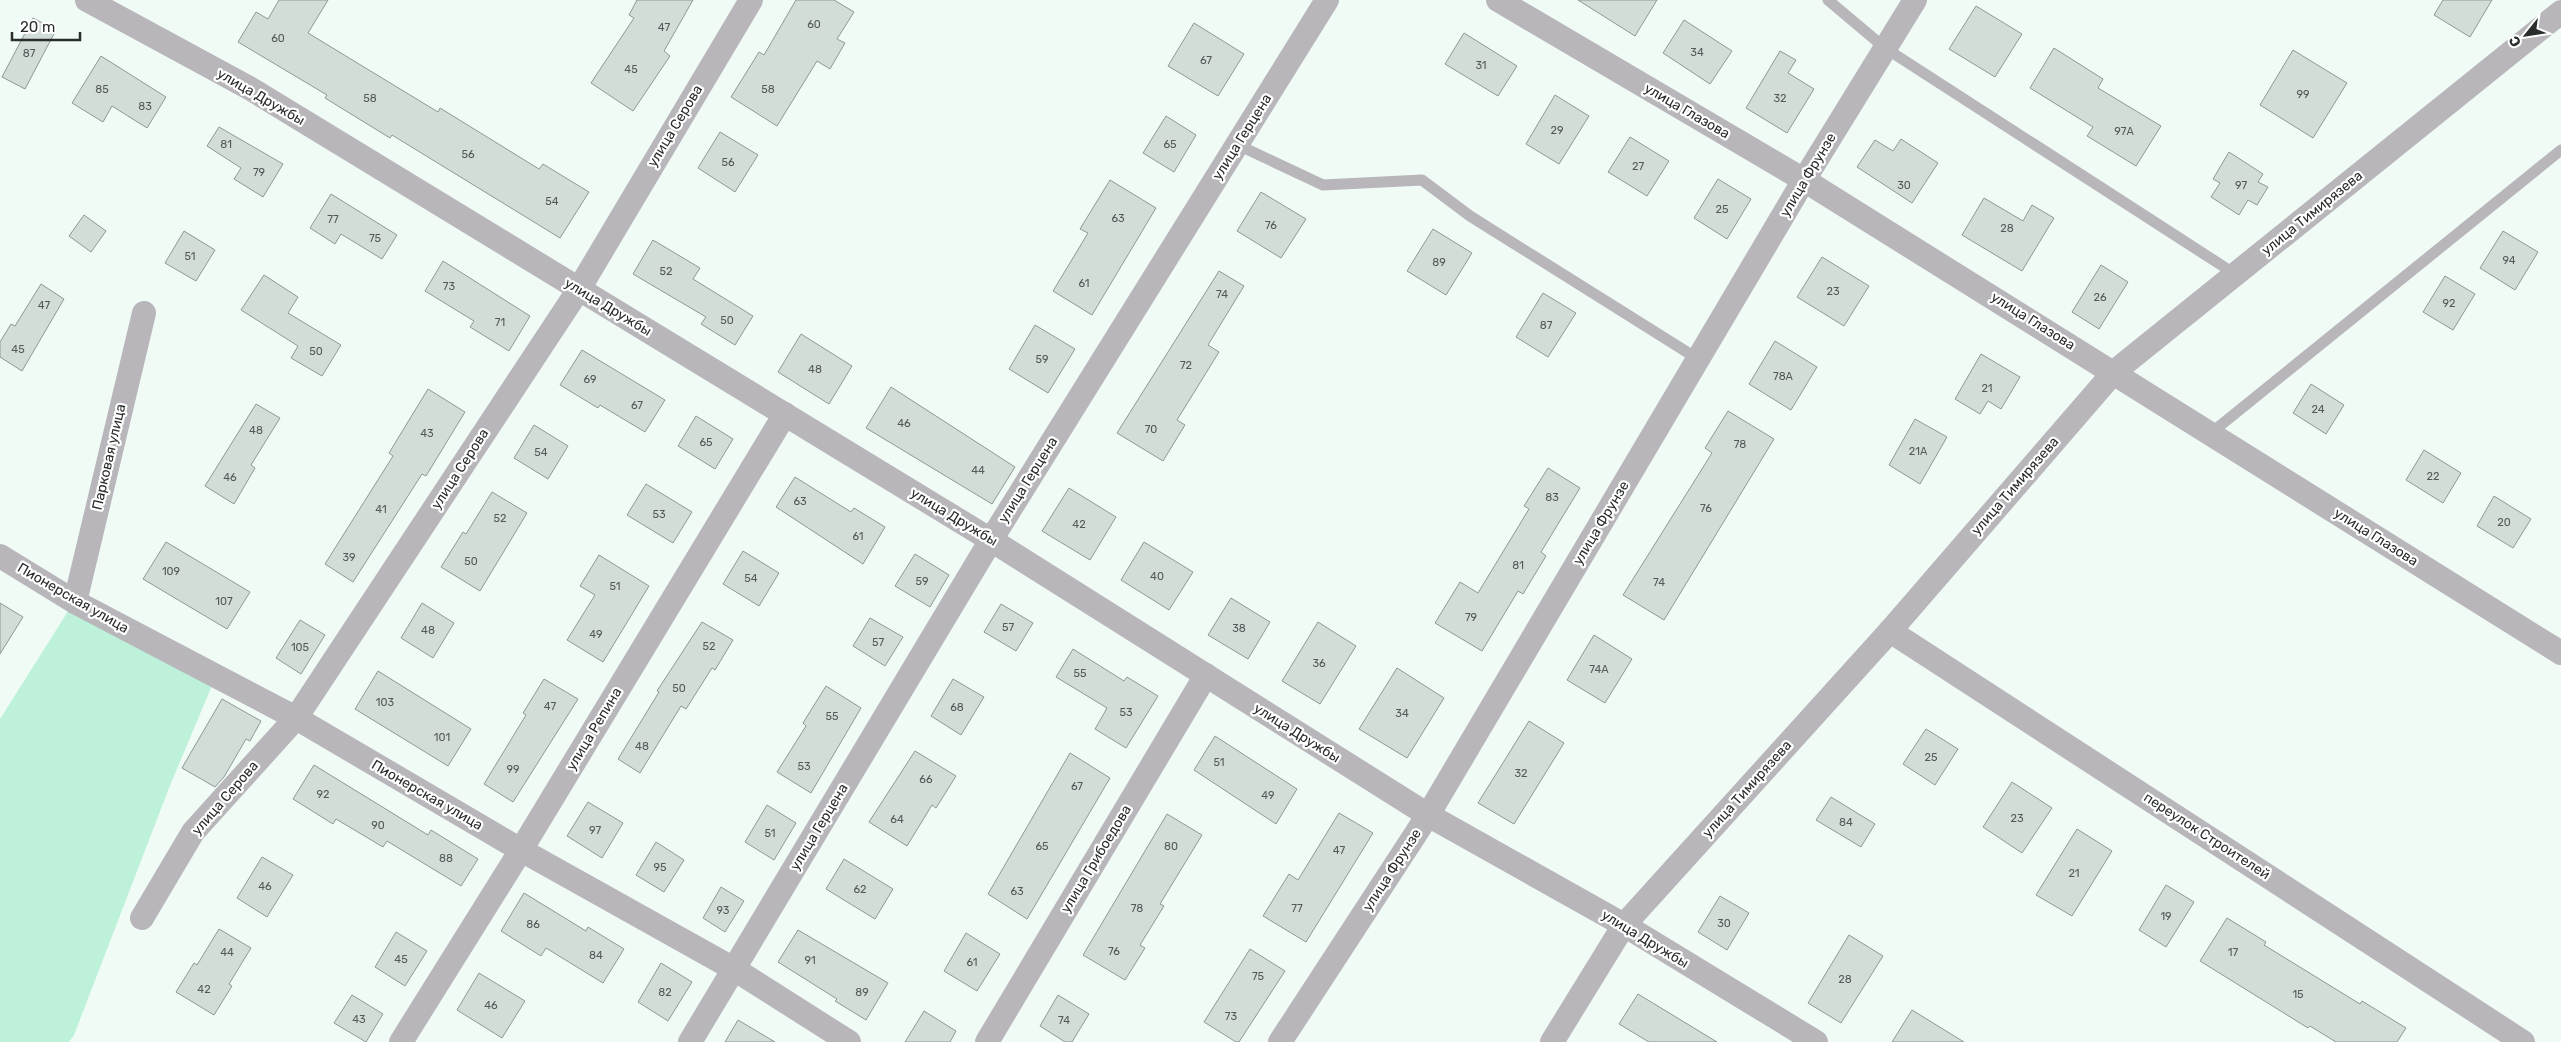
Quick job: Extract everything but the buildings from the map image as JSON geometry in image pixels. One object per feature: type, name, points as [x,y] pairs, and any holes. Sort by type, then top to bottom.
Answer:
[{"type":"street","name":"улица Дружбы","points":[[87,0],[250,89],[991,540],[1428,815],[1624,925],[1816,1042]]},
{"type":"street","name":"улица Серова","points":[[142,918],[193,832],[296,718],[579,289],[751,0]]},
{"type":"street","name":"улица Герцена","points":[[690,1042],[991,540],[1327,0]]},
{"type":"street","name":"улица Глазова","points":[[1498,0],[1804,180],[2561,653]]},
{"type":"street","name":"улица Фрунзе","points":[[1280,1042],[1428,815],[1804,180],[1915,0]]},
{"type":"street","points":[[2551,0],[2561,6]]},
{"type":"street","name":"улица Тимирязева","points":[[1552,1042],[1624,925],[1890,631],[2114,372],[2561,12]]},
{"type":"street","name":"Парковая улица","points":[[75,602],[144,313]]},
{"type":"street","name":"улица Репина","points":[[401,1042],[521,850],[785,414]]},
{"type":"street","name":"Пионерская улица","points":[[0,556],[75,602],[296,718],[521,850],[734,969],[850,1042]]},
{"type":"street","name":"переулок Строителей","points":[[1890,631],[2524,1042]]},
{"type":"street","name":"улица Грибоедова","points":[[987,1042],[1206,675]]},
{"type":"lane","points":[[1828,0],[1885,48],[2235,274]]},
{"type":"lane","points":[[1238,144],[1323,185],[1422,180],[1470,216],[1698,359]]},
{"type":"lane","points":[[2210,432],[2561,150]]},
{"type":"green space","points":[[72,605],[213,683],[169,788],[74,1035],[69,1042],[0,1042],[0,719]]}]
